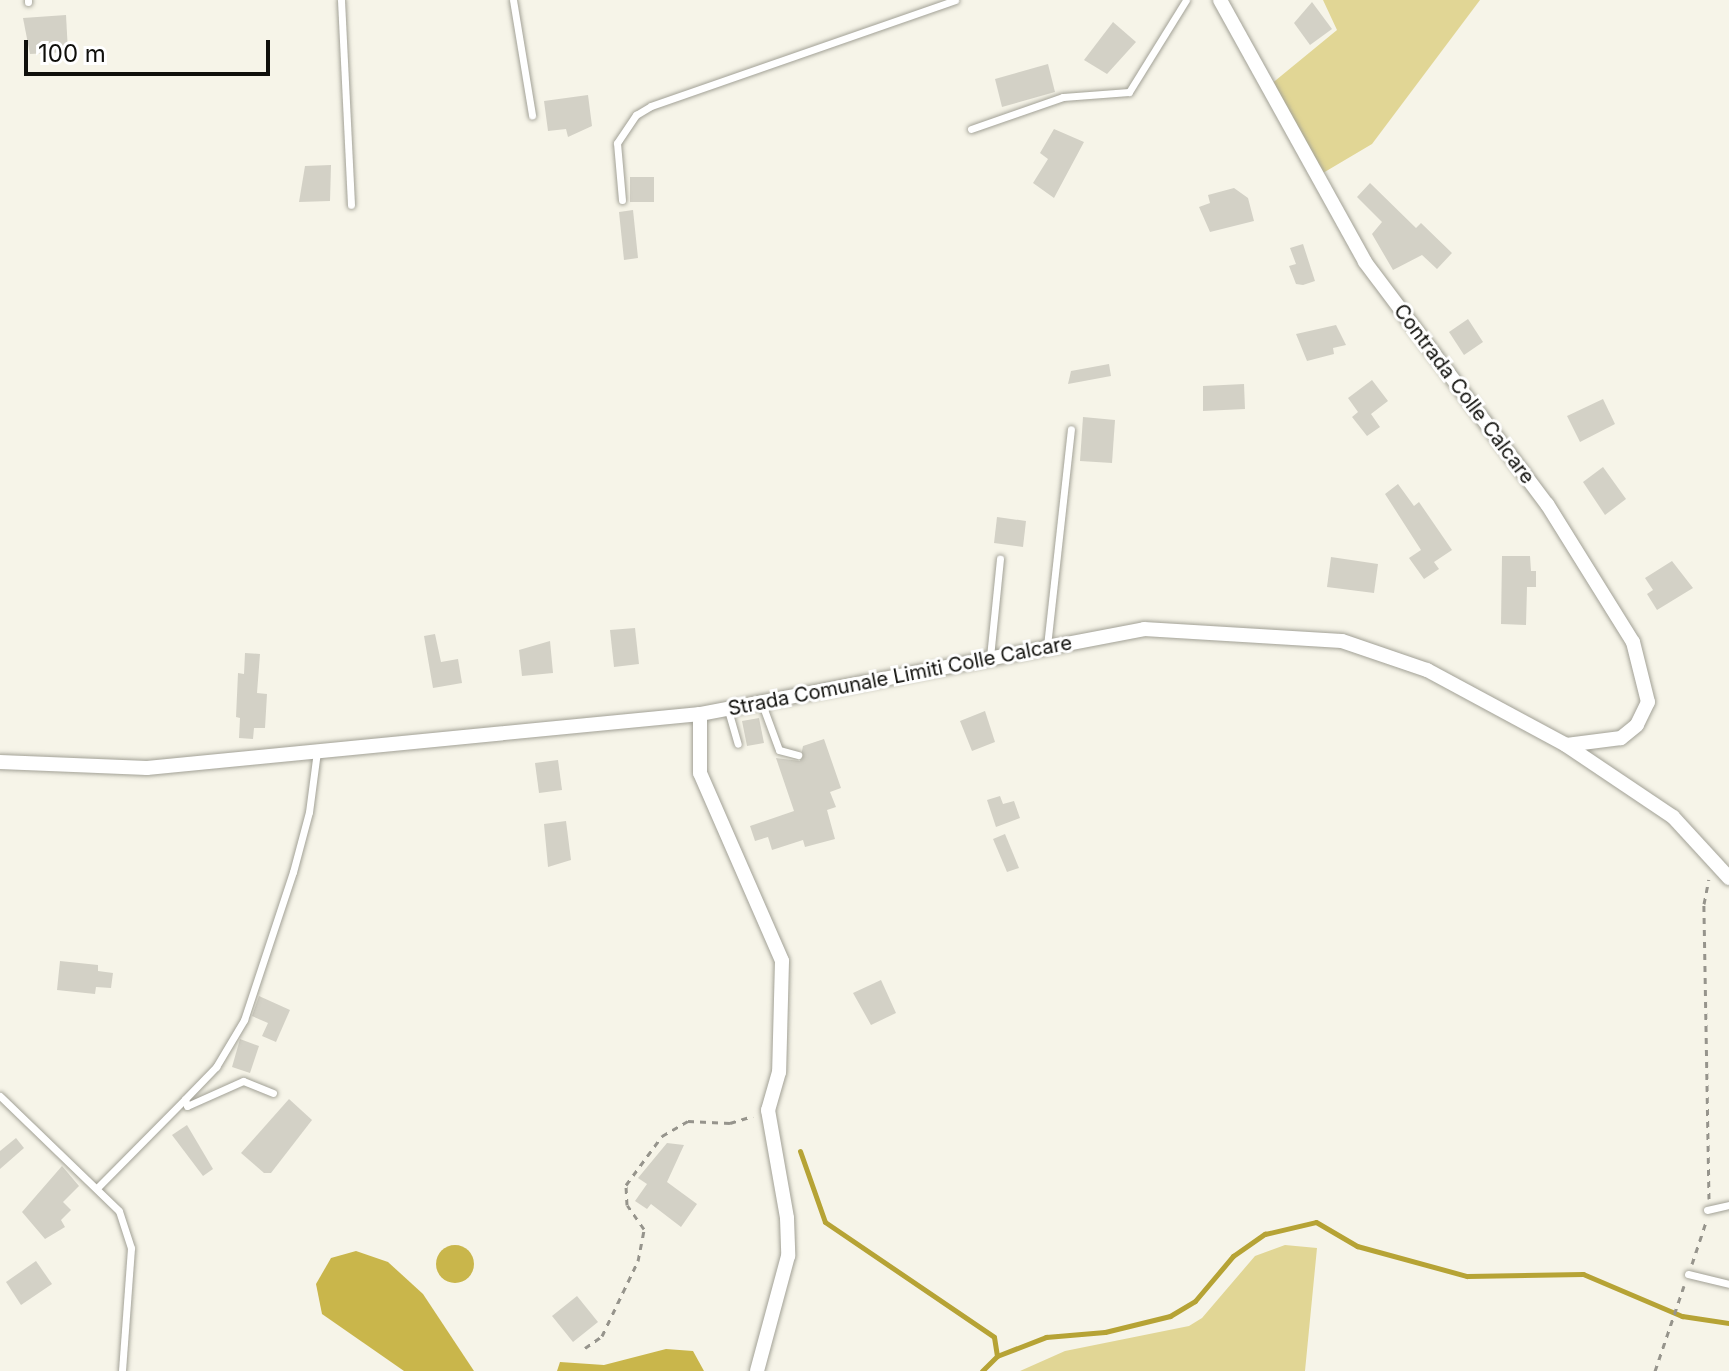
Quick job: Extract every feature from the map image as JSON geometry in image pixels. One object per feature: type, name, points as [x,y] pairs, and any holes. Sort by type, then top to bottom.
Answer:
[{"type":"street","name":"Contrada Colle Calcare","points":[[1220,0],[1365,262],[1547,504],[1633,642],[1648,702],[1637,725],[1621,738],[1566,745]]},
{"type":"street","name":"Strada Comunale Limiti Colle Calcare","points":[[0,762],[147,768],[700,714],[1144,629],[1342,641],[1427,670],[1566,745],[1673,817],[1711,863],[1729,878]]},
{"type":"street","points":[[700,714],[700,773],[782,961],[779,1072],[768,1110],[787,1218],[788,1256],[757,1371]]},
{"type":"lane","points":[[341,0],[351,205]]},
{"type":"lane","points":[[513,0],[532,115]]},
{"type":"lane","points":[[622,200],[617,143],[636,115],[651,106],[955,0]]},
{"type":"lane","points":[[971,129],[1063,97],[1129,92],[1186,0]]},
{"type":"lane","points":[[1047,646],[1071,429]]},
{"type":"lane","points":[[990,657],[1000,559]]},
{"type":"lane","points":[[762,704],[779,750],[798,755]]},
{"type":"lane","points":[[728,710],[738,744]]},
{"type":"lane","points":[[97,1188],[216,1067],[244,1020],[293,872],[309,812],[317,751]]},
{"type":"lane","points":[[185,1099],[187,1106],[243,1081],[273,1093]]},
{"type":"lane","points":[[0,1096],[119,1211],[131,1248],[122,1371]]},
{"type":"lane","points":[[1707,1210],[1729,1205]]},
{"type":"lane","points":[[1688,1274],[1729,1284]]},
{"type":"path","points":[[1655,1371],[1707,1210],[1711,1174],[1704,904],[1711,863]]},
{"type":"path","points":[[585,1348],[602,1336],[638,1261],[644,1229],[627,1205],[626,1185],[662,1136],[688,1121],[730,1123],[768,1110]]},
{"type":"shaded area","points":[[1323,0],[1480,0],[1372,144],[1323,173],[1270,85],[1337,30]]},
{"type":"shaded area","points":[[455,1245],[469,1250],[474,1264],[469,1278],[455,1283],[441,1278],[436,1264],[441,1250]]},
{"type":"shaded area","points":[[1285,1245],[1317,1248],[1305,1371],[1020,1371],[1065,1351],[1189,1326],[1202,1318],[1255,1256]]},
{"type":"shaded area","points":[[356,1251],[388,1262],[423,1294],[474,1371],[404,1371],[322,1314],[316,1284],[331,1258]]},
{"type":"shaded area","points":[[666,1349],[693,1351],[704,1371],[557,1371],[560,1362],[604,1365]]},
{"type":"building","points":[[1312,2],[1332,29],[1310,45],[1294,23]]},
{"type":"building","points":[[66,15],[68,52],[30,54],[23,18]]},
{"type":"building","points":[[1113,22],[1136,42],[1107,74],[1084,60]]},
{"type":"building","points":[[1048,64],[1055,92],[1002,107],[995,79]]},
{"type":"building","points":[[588,95],[592,126],[568,137],[566,129],[548,131],[544,101]]},
{"type":"building","points":[[1054,129],[1084,142],[1054,198],[1033,183],[1048,159],[1040,153]]},
{"type":"building","points":[[331,165],[330,201],[299,202],[305,166]]},
{"type":"building","points":[[630,177],[654,177],[654,202],[630,202]]},
{"type":"building","points":[[1370,183],[1416,228],[1421,223],[1452,253],[1437,269],[1422,255],[1393,270],[1372,234],[1382,222],[1357,197]]},
{"type":"building","points":[[1234,188],[1248,198],[1254,221],[1210,232],[1199,207],[1210,203],[1208,195]]},
{"type":"building","points":[[633,210],[638,258],[624,260],[619,212]]},
{"type":"building","points":[[1303,244],[1315,281],[1303,285],[1296,284],[1289,266],[1296,264],[1290,248]]},
{"type":"building","points":[[1468,319],[1483,342],[1464,355],[1449,332]]},
{"type":"building","points":[[1336,325],[1346,345],[1333,348],[1334,354],[1307,361],[1296,334]]},
{"type":"building","points":[[1109,364],[1111,376],[1068,384],[1071,371]]},
{"type":"building","points":[[1372,380],[1388,401],[1371,414],[1380,427],[1367,436],[1352,417],[1358,412],[1348,398]]},
{"type":"building","points":[[1244,384],[1245,409],[1203,411],[1203,386]]},
{"type":"building","points":[[1603,399],[1615,424],[1580,442],[1567,416]]},
{"type":"building","points":[[1083,417],[1115,420],[1112,463],[1080,461]]},
{"type":"building","points":[[1603,467],[1626,499],[1605,515],[1583,482]]},
{"type":"building","points":[[1398,484],[1414,506],[1419,502],[1452,550],[1434,562],[1439,569],[1424,579],[1409,558],[1421,550],[1385,494]]},
{"type":"building","points":[[997,517],[1026,521],[1023,547],[994,543]]},
{"type":"building","points":[[1502,556],[1530,556],[1531,571],[1536,571],[1536,587],[1527,587],[1526,625],[1501,624]]},
{"type":"building","points":[[1331,557],[1378,564],[1374,593],[1327,587]]},
{"type":"building","points":[[1672,561],[1693,588],[1657,610],[1647,594],[1653,590],[1645,578]]},
{"type":"building","points":[[635,628],[639,664],[614,667],[610,630]]},
{"type":"building","points":[[435,634],[441,662],[458,659],[462,683],[433,688],[424,636]]},
{"type":"building","points":[[550,641],[553,673],[522,676],[519,650]]},
{"type":"building","points":[[245,653],[260,654],[257,693],[267,694],[265,728],[254,728],[253,739],[239,738],[240,718],[236,717],[238,673],[244,674]]},
{"type":"building","points":[[985,711],[995,742],[972,751],[960,721]]},
{"type":"building","points":[[759,718],[764,743],[747,746],[742,721]]},
{"type":"building","points":[[824,739],[841,788],[830,792],[836,807],[827,810],[835,839],[805,847],[803,840],[772,850],[768,837],[755,841],[750,826],[794,811],[776,758],[800,761],[803,746]]},
{"type":"building","points":[[558,760],[562,790],[539,793],[535,763]]},
{"type":"building","points":[[1000,796],[1003,804],[1014,801],[1020,818],[996,827],[987,800]]},
{"type":"building","points":[[566,821],[571,860],[548,867],[544,824]]},
{"type":"building","points":[[1005,834],[1019,868],[1007,872],[993,839]]},
{"type":"building","points":[[60,961],[98,965],[98,971],[113,973],[111,988],[96,987],[95,994],[57,990]]},
{"type":"building","points":[[881,980],[896,1013],[871,1025],[853,993]]},
{"type":"building","points":[[259,996],[290,1010],[276,1042],[262,1036],[268,1023],[252,1016]]},
{"type":"building","points":[[240,1039],[259,1046],[250,1073],[232,1067]]},
{"type":"building","points":[[289,1099],[312,1120],[271,1173],[264,1173],[241,1153]]},
{"type":"building","points":[[187,1125],[213,1169],[203,1176],[172,1135]]},
{"type":"building","points":[[16,1138],[24,1148],[0,1169],[0,1151]]},
{"type":"building","points":[[667,1143],[684,1145],[667,1182],[697,1204],[681,1227],[651,1204],[647,1209],[635,1201],[647,1184],[638,1178]]},
{"type":"building","points":[[62,1166],[79,1186],[63,1202],[71,1210],[61,1220],[65,1227],[45,1239],[22,1212]]},
{"type":"building","points":[[36,1261],[52,1284],[21,1305],[6,1282]]},
{"type":"building","points":[[577,1296],[598,1322],[573,1342],[552,1316]]},
{"type":"waterway","points":[[800,1151],[825,1222],[994,1337],[997,1356]]},
{"type":"waterway","points":[[982,1371],[997,1356],[1046,1337],[1105,1332],[1170,1316],[1195,1301],[1233,1256],[1265,1234],[1316,1222],[1357,1246],[1467,1276],[1583,1274],[1682,1316],[1729,1323]]}]
